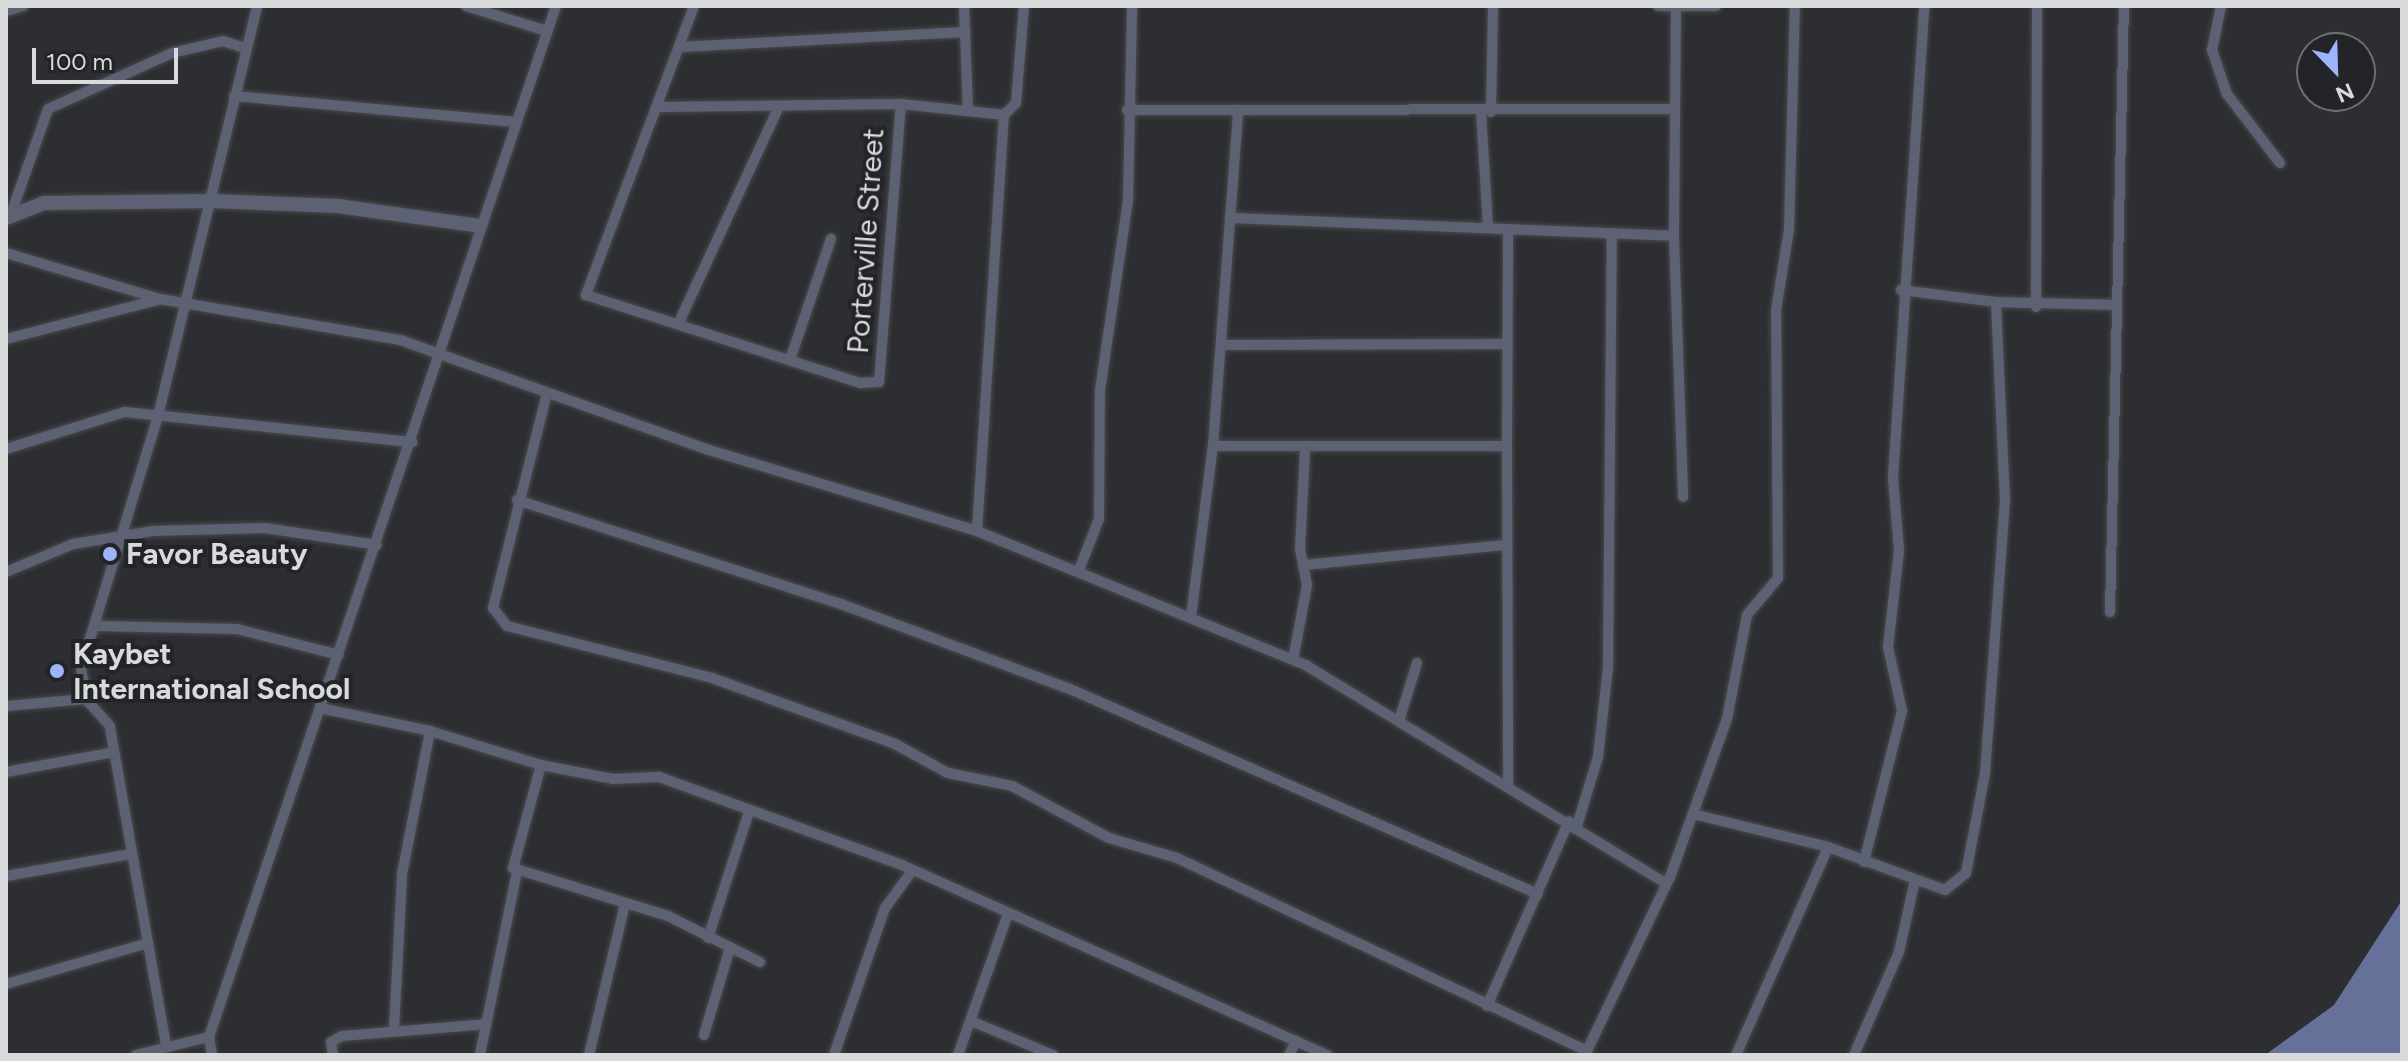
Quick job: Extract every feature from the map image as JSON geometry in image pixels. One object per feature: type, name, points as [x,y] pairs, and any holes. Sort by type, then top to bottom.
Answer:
[{"type":"street","points":[[6,11],[23,6]]},
{"type":"street","points":[[166,1045],[110,753],[110,726],[86,699],[81,668],[158,416],[211,201],[244,48],[257,6]]},
{"type":"street","points":[[466,6],[547,31]]},
{"type":"street","points":[[212,1055],[209,1037],[441,356],[480,226],[556,6]]},
{"type":"street","points":[[694,6],[660,107],[586,295],[679,322],[790,360],[831,239]]},
{"type":"street","points":[[964,6],[968,111]]},
{"type":"street","points":[[977,531],[1004,115],[1016,103],[1024,6]]},
{"type":"street","points":[[1079,570],[1099,519],[1100,390],[1128,201],[1127,110],[1132,6]]},
{"type":"street","points":[[1488,226],[1486,112],[1493,6]]},
{"type":"street","points":[[1658,6],[1716,6]]},
{"type":"street","points":[[547,393],[517,500],[493,608],[507,626],[712,678],[895,744],[948,773],[1012,786],[1109,838],[1177,858],[1586,1053],[1666,883],[1693,814],[1731,704],[1747,615],[1778,578],[1776,310],[1789,230],[1795,6]]},
{"type":"street","points":[[1864,862],[1902,711],[1888,647],[1899,550],[1893,478],[1901,290],[1924,6]]},
{"type":"street","points":[[2036,307],[2037,6]]},
{"type":"street","points":[[2110,612],[2124,6]]},
{"type":"street","points":[[2221,6],[2212,50],[2227,94],[2280,163]]},
{"type":"street","points":[[1676,7],[1674,236],[1683,497]]},
{"type":"street","points":[[680,47],[966,32]]},
{"type":"street","points":[[8,216],[48,109],[172,53],[223,41],[244,48]]},
{"type":"street","points":[[234,96],[516,122]]},
{"type":"street","points":[[660,107],[901,104],[1004,115]]},
{"type":"street","name":"Porterville Street","points":[[790,360],[879,382],[901,104]]},
{"type":"street","points":[[679,322],[779,107]]},
{"type":"street","points":[[1127,110],[1486,112],[1675,109]]},
{"type":"street","points":[[1191,617],[1213,446],[1238,110]]},
{"type":"street","points":[[8,216],[44,203],[211,201],[338,206],[480,226]]},
{"type":"street","points":[[1230,218],[1488,226],[1674,236]]},
{"type":"street","points":[[1508,229],[1507,446],[1503,545],[1508,785]]},
{"type":"street","points":[[1487,1006],[1572,825],[1598,757],[1608,668],[1612,233]]},
{"type":"street","points":[[6,253],[160,299],[400,340],[547,393],[977,531],[1079,570],[1293,660],[1508,785],[1666,883]]},
{"type":"street","points":[[1901,290],[2036,307],[2116,305]]},
{"type":"street","points":[[6,339],[160,299]]},
{"type":"street","points":[[1693,814],[1828,847],[1945,890],[1959,886],[1983,788],[2005,501],[1996,302]]},
{"type":"street","points":[[1222,345],[1506,344]]},
{"type":"street","points":[[6,449],[114,413],[412,442]]},
{"type":"street","points":[[1213,446],[1305,450],[1507,446]]},
{"type":"street","points":[[1293,660],[1304,565],[1305,450]]},
{"type":"street","points":[[517,500],[841,604],[1056,684],[1252,763],[1538,894]]},
{"type":"street","points":[[6,572],[120,534],[227,526],[377,545]]},
{"type":"street","points":[[1304,565],[1503,545]]},
{"type":"street","points":[[96,626],[251,631],[339,655]]},
{"type":"street","points":[[1399,721],[1417,663]]},
{"type":"street","points":[[6,706],[86,699]]},
{"type":"street","points":[[320,708],[430,731],[541,765],[613,779],[659,777],[912,871],[1007,917],[1076,940],[1327,1055]]},
{"type":"street","points":[[394,1029],[402,874],[430,731]]},
{"type":"street","points":[[6,772],[110,753]]},
{"type":"street","points":[[480,1055],[517,872],[511,860],[541,765]]},
{"type":"street","points":[[708,938],[749,812]]},
{"type":"street","points":[[1736,1055],[1828,847]]},
{"type":"street","points":[[6,876],[131,854]]},
{"type":"street","points":[[834,1055],[885,908],[912,871]]},
{"type":"street","points":[[517,872],[668,916],[760,962]]},
{"type":"street","points":[[1854,1055],[1899,952],[1915,880]]},
{"type":"street","points":[[589,1055],[625,904]]},
{"type":"street","points":[[958,1055],[1007,917]]},
{"type":"street","points":[[6,984],[148,943]]},
{"type":"street","points":[[704,1035],[730,948]]},
{"type":"street","points":[[971,1021],[1053,1055]]},
{"type":"street","points":[[333,1055],[334,1039],[394,1029],[487,1024]]},
{"type":"street","points":[[136,1055],[166,1045],[209,1037]]},
{"type":"street","points":[[1289,1055],[1296,1041]]},
{"type":"water","points":[[2402,900],[2402,1055],[2265,1055],[2334,1005]]},
{"type":"place","name":"Favor Beauty","points":[[110,554]]},
{"type":"place","name":"Kaybet International School","points":[[57,671]]}]
